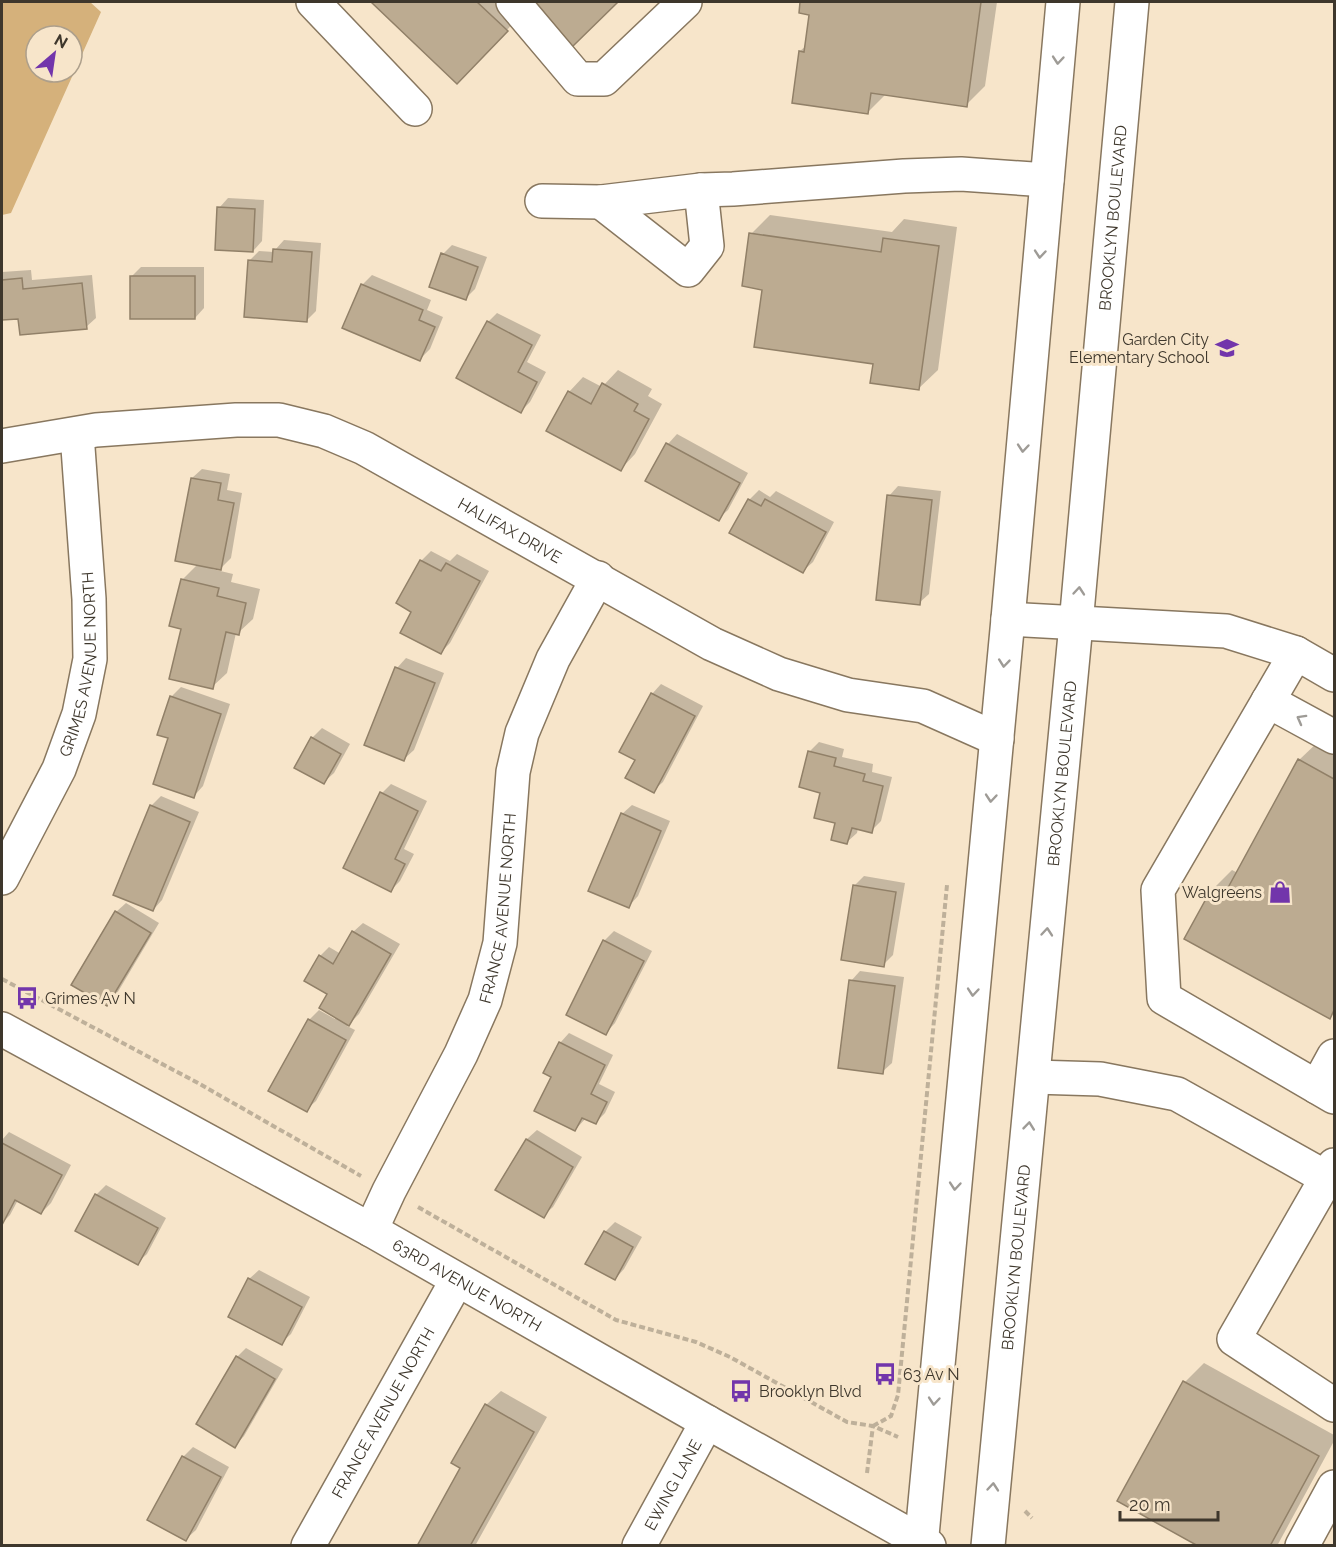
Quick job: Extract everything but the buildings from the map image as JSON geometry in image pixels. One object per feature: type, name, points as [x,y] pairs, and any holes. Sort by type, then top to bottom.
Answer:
[{"type":"street","points":[[313,2],[416,109]]},
{"type":"street","points":[[513,2],[578,79],[604,79],[685,2]]},
{"type":"street","points":[[924,1544],[1063,2]]},
{"type":"street","name":"BROOKLYN BOULEVARD","points":[[988,1545],[1077,624],[1132,2]]},
{"type":"street","points":[[542,201],[601,202],[701,190],[961,174],[1047,180]]},
{"type":"street","points":[[601,202],[688,270],[707,246],[701,190]]},
{"type":"street","name":"HALIFAX DRIVE","points":[[2,446],[96,430],[236,420],[279,420],[324,431],[364,448],[712,644],[779,674],[848,695],[923,706],[997,739]]},
{"type":"street","name":"GRIMES AVENUE NORTH","points":[[2,878],[59,769],[79,714],[90,659],[89,599],[77,434]]},
{"type":"street","name":"FRANCE AVENUE NORTH","points":[[371,1230],[461,1054],[484,1000],[500,943],[511,791],[522,733],[552,659],[598,578]]},
{"type":"street","points":[[1008,619],[1226,631],[1296,653],[1335,675]]},
{"type":"street","points":[[1296,653],[1158,890],[1164,998],[1326,1092],[1335,1056]]},
{"type":"street","points":[[1268,701],[1335,737]]},
{"type":"street","name":"63RD AVENUE NORTH","points":[[2,1029],[371,1230],[924,1544]]},
{"type":"street","points":[[1034,1077],[1100,1079],[1177,1094],[1332,1175],[1234,1339],[1335,1405]]},
{"type":"street","name":"FRANCE AVENUE NORTH","points":[[308,1545],[457,1280]]},
{"type":"street","name":"EWING LANE","points":[[639,1545],[707,1422]]},
{"type":"street","points":[[1302,1545],[1335,1487]]},
{"type":"path","points":[[2,979],[198,1083],[616,1320],[696,1342],[730,1357],[847,1422],[873,1426]]},
{"type":"shaded area","points":[[2,2],[90,2],[101,12],[84,50],[84,24],[24,24],[24,84],[69,84],[11,213],[2,215]]},
{"type":"place","name":"Garden City Elementary School","points":[[1227,348]]},
{"type":"place","name":"Walgreens","points":[[1280,892]]},
{"type":"place","name":"Grimes Av N","points":[[27,998]]},
{"type":"place","name":"63 Av N","points":[[885,1374]]},
{"type":"place","name":"Brooklyn Blvd","points":[[741,1391]]}]
